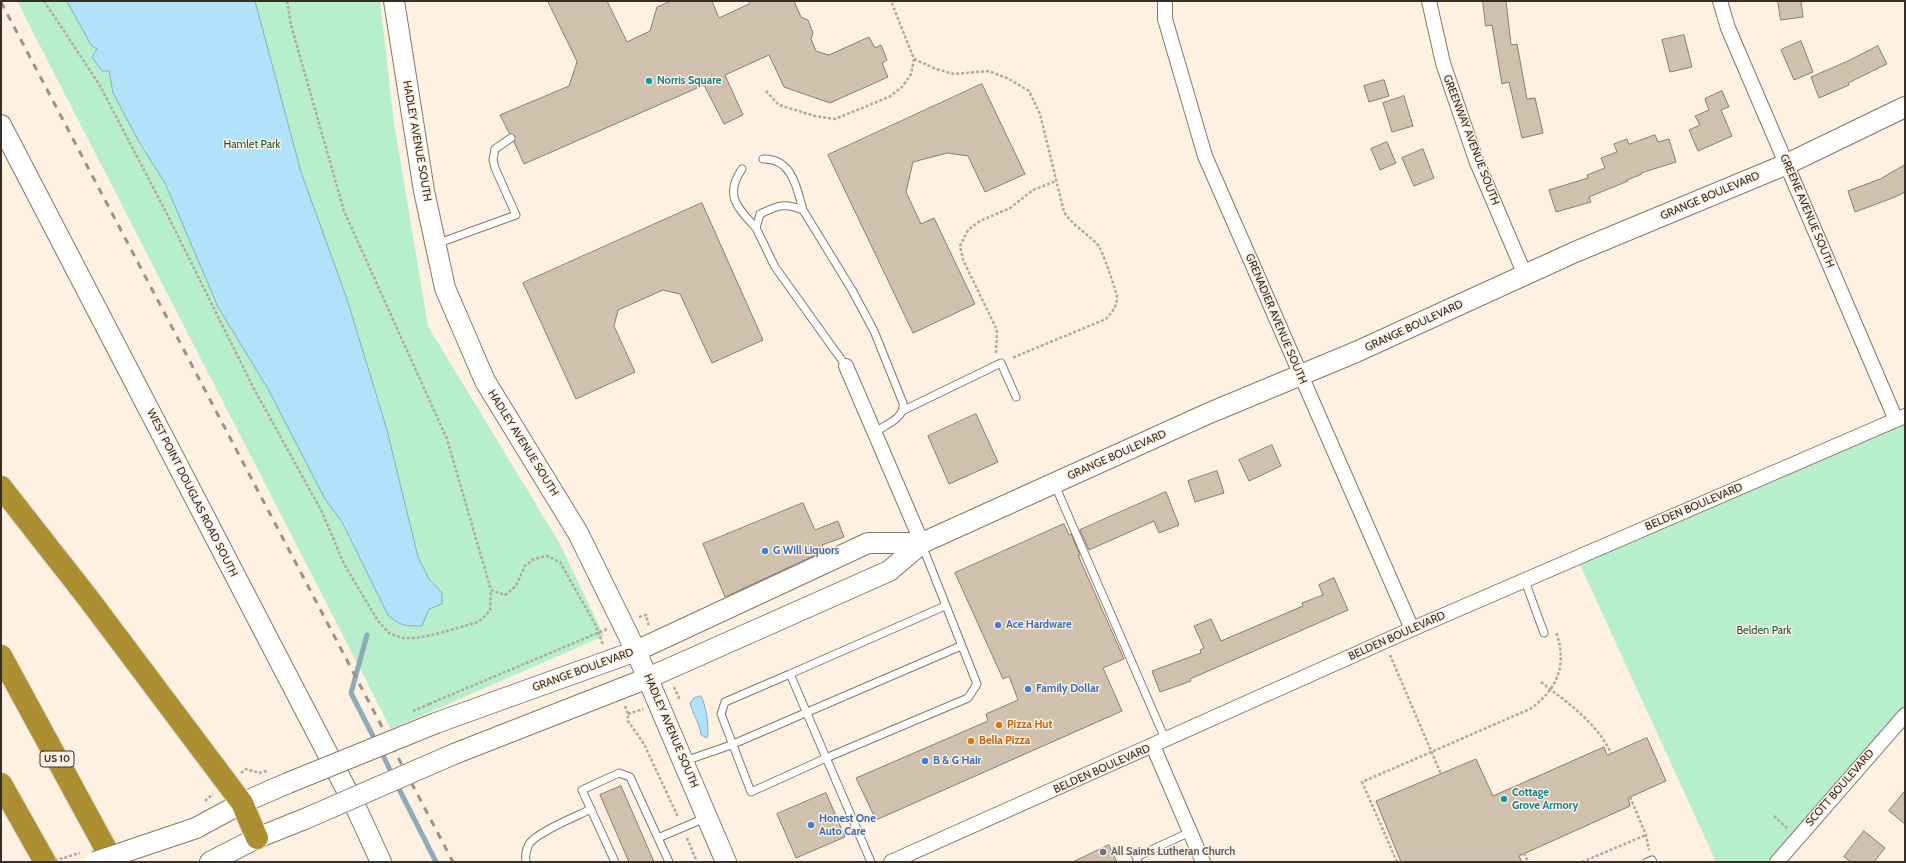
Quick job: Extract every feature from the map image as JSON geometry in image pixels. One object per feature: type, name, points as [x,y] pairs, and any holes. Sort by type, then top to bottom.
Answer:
[{"type":"highway","points":[[1,487],[88,598],[242,803],[257,838]]},
{"type":"highway","name":"US 10","points":[[1,656],[113,862]]},
{"type":"highway","points":[[1,784],[45,862]]},
{"type":"street","name":"HADLEY AVENUE SOUTH","points":[[394,1],[424,191],[445,288],[485,381],[578,533],[636,650],[726,862]]},
{"type":"street","name":"GRENADIER AVENUE SOUTH","points":[[1165,1],[1165,19],[1205,156],[1412,630]]},
{"type":"street","name":"GREENWAY AVENUE SOUTH","points":[[1429,1],[1442,63],[1476,160],[1525,275]]},
{"type":"street","name":"GREENE AVENUE SOUTH","points":[[1720,1],[1728,28],[1900,418]]},
{"type":"street","name":"GRANGE BOULEVARD","points":[[211,862],[257,838],[307,818],[454,754],[648,678],[889,571],[922,543],[1207,414],[1356,352],[1576,252],[1787,164],[1905,107]]},
{"type":"street","name":"WEST POINT DOUGLAS ROAD SOUTH","points":[[1,125],[355,806],[381,862]]},
{"type":"street","points":[[846,366],[922,543]]},
{"type":"street","name":"BELDEN BOULEVARD","points":[[891,862],[1384,642],[1900,418]]},
{"type":"street","name":"GRANGE BOULEVARD","points":[[95,862],[196,828],[242,803],[436,723],[636,650],[868,543],[922,543]]},
{"type":"street","name":"SCOTT BOULEVARD","points":[[1777,862],[1905,715]]},
{"type":"street","points":[[1159,743],[1190,832],[1203,862]]},
{"type":"lane","points":[[436,244],[516,215],[493,160],[495,149],[511,138]]},
{"type":"lane","points":[[763,159],[772,158],[782,163],[790,171],[796,183],[803,210],[852,290],[874,331],[904,403],[904,410],[901,415],[875,432]]},
{"type":"lane","points":[[742,169],[734,180],[732,190],[737,204],[756,228],[775,267],[846,366]]},
{"type":"lane","points":[[756,228],[760,214],[778,206],[791,206],[803,210]]},
{"type":"lane","points":[[904,410],[1001,363],[1016,397]]},
{"type":"lane","points":[[1054,483],[1159,743]]},
{"type":"lane","points":[[922,543],[945,606],[977,684],[968,698],[826,758],[751,792],[731,745],[721,714],[724,702],[945,606]]},
{"type":"lane","points":[[1525,581],[1544,633]]},
{"type":"lane","points":[[684,761],[731,745],[961,646]]},
{"type":"lane","points":[[790,674],[871,862]]},
{"type":"lane","points":[[615,862],[582,790],[620,773],[630,777],[669,862]]},
{"type":"lane","points":[[526,862],[525,854],[529,844],[536,836],[591,809]]},
{"type":"lane","points":[[658,838],[707,817]]},
{"type":"lane","points":[[1138,862],[1136,857],[1190,832]]},
{"type":"path","points":[[44,1],[99,84],[166,212],[252,387],[322,512],[344,564],[378,621],[390,633],[403,638],[417,638],[440,633],[478,622],[490,610],[491,590],[447,439],[344,210],[290,24],[287,1]]},
{"type":"path","points":[[766,91],[779,105],[815,116],[835,119],[893,94],[902,87],[911,74],[914,59],[891,1]]},
{"type":"path","points":[[914,59],[936,69],[954,74],[989,71],[1009,79],[1029,91],[1040,114],[1064,212],[1071,222],[1099,246],[1117,297],[1114,310],[1106,319],[1001,363],[996,352],[997,330],[963,260],[960,246],[968,230],[980,220],[1010,208],[1033,190],[1056,181]]},
{"type":"path","points":[[491,590],[504,595],[516,586],[525,566],[534,559],[547,556],[560,562],[596,626],[609,660]]},
{"type":"path","points":[[1397,862],[1362,782],[1530,709],[1542,700],[1552,690],[1560,668],[1560,646],[1550,616],[1540,620]]},
{"type":"path","points":[[1384,642],[1441,774]]},
{"type":"path","points":[[1541,682],[1583,714],[1607,745],[1611,753]]},
{"type":"path","points":[[619,689],[628,714],[628,721],[644,744],[697,862]]},
{"type":"path","points":[[1630,797],[1646,835],[1650,861]]},
{"type":"path","points":[[1774,816],[1797,838]]},
{"type":"path","points":[[1582,862],[1646,835]]},
{"type":"path","points":[[1524,854],[1528,862]]},
{"type":"green space","name":"Hamlet Park","points":[[17,1],[380,1],[394,122],[428,326],[560,544],[604,636],[391,729]]},
{"type":"green space","name":"Belden Park","points":[[1905,416],[1905,715],[1777,862],[1716,862],[1577,558]]},
{"type":"water","points":[[67,1],[255,1],[301,172],[347,299],[387,430],[418,557],[429,579],[442,593],[442,604],[429,609],[422,626],[403,625],[388,615],[342,522],[325,499],[268,389],[218,307],[165,183],[139,142],[113,93],[109,71],[102,71],[92,57],[97,49],[92,46]]},
{"type":"water","points":[[701,696],[707,717],[707,738],[701,735],[690,703],[694,698]]},
{"type":"building","name":"Norris Square","points":[[548,1],[607,1],[627,42],[650,31],[657,7],[671,1],[712,1],[719,18],[749,4],[750,1],[794,1],[801,17],[808,20],[813,33],[811,39],[816,51],[829,55],[869,37],[875,48],[881,45],[887,60],[882,63],[888,77],[830,103],[784,87],[769,55],[725,75],[743,115],[724,124],[704,85],[524,164],[514,142],[515,136],[509,133],[500,115],[569,86],[577,62]]},
{"type":"building","points":[[1483,1],[1506,1],[1511,45],[1517,44],[1527,99],[1535,98],[1543,133],[1522,138],[1509,82],[1502,84],[1492,25],[1486,26]]},
{"type":"building","points":[[1778,1],[1801,1],[1803,17],[1781,20]]},
{"type":"building","points":[[1684,35],[1692,67],[1670,72],[1662,40]]},
{"type":"building","points":[[1801,41],[1813,72],[1794,80],[1781,50]]},
{"type":"building","points":[[1878,46],[1887,64],[1848,83],[1849,85],[1819,98],[1811,77]]},
{"type":"building","points":[[1384,80],[1389,96],[1369,102],[1364,86]]},
{"type":"building","points":[[982,84],[1025,174],[985,192],[968,156],[947,153],[913,162],[906,192],[921,224],[934,218],[975,304],[913,333],[828,155]]},
{"type":"building","points":[[1722,91],[1729,107],[1721,110],[1732,136],[1698,151],[1689,130],[1700,125],[1695,116],[1709,110],[1705,99]]},
{"type":"building","points":[[1404,96],[1413,126],[1392,132],[1383,103]]},
{"type":"building","points":[[1655,135],[1658,142],[1669,139],[1676,162],[1641,173],[1642,174],[1627,180],[1628,181],[1589,197],[1591,202],[1556,212],[1549,190],[1588,178],[1587,175],[1605,168],[1601,158],[1617,152],[1614,144],[1627,139],[1629,144]]},
{"type":"building","points":[[1387,142],[1396,163],[1380,170],[1371,149]]},
{"type":"building","points":[[1423,149],[1434,178],[1414,186],[1402,158]]},
{"type":"building","points":[[1905,165],[1905,192],[1855,212],[1848,191],[1880,179]]},
{"type":"building","points":[[702,203],[763,340],[712,363],[680,294],[663,290],[618,310],[614,326],[635,372],[576,399],[523,283]]},
{"type":"building","points":[[976,414],[998,462],[949,484],[928,436]]},
{"type":"building","points":[[1272,445],[1281,466],[1249,481],[1239,460]]},
{"type":"building","points":[[1217,471],[1224,493],[1195,502],[1188,481]]},
{"type":"building","points":[[1166,492],[1179,525],[1159,533],[1154,521],[1089,550],[1080,530]]},
{"type":"building","name":"G Will Liquors","points":[[803,503],[815,530],[838,521],[844,537],[822,545],[824,551],[725,597],[703,544]]},
{"type":"building","points":[[1064,524],[1069,535],[1071,534],[1080,555],[1078,555],[1124,659],[1103,668],[1122,711],[876,820],[856,778],[988,721],[986,714],[1018,700],[1009,676],[1003,679],[955,573]]},
{"type":"building","points":[[1334,578],[1348,610],[1190,679],[1191,681],[1160,692],[1152,671],[1201,653],[1200,650],[1204,648],[1194,626],[1211,619],[1221,641],[1303,606],[1302,603],[1323,595],[1319,585]]},
{"type":"building","name":"Cottage Grove Armory","points":[[1647,738],[1666,781],[1628,798],[1630,806],[1519,856],[1522,862],[1401,862],[1376,801],[1476,759],[1493,796],[1604,747],[1607,755]]},
{"type":"building","points":[[621,786],[654,862],[629,862],[600,795]]},
{"type":"building","points":[[1905,791],[1905,824],[1889,811]]},
{"type":"building","name":"Honest One Auto Care","points":[[826,793],[845,837],[796,858],[777,814]]},
{"type":"building","points":[[1864,831],[1885,848],[1874,862],[1851,862],[1844,857]]},
{"type":"building","name":"All Saints Lutheran Church","points":[[1109,845],[1117,862],[1073,862]]},
{"type":"waterway","points":[[367,635],[351,693],[376,742]]},
{"type":"waterway","points":[[380,749],[393,776]]},
{"type":"waterway","points":[[396,783],[436,862]]},
{"type":"railway","points":[[1,2],[453,862]]},
{"type":"place","name":"Norris Square","points":[[649,81]]},
{"type":"place","name":"G Will Liquors","points":[[765,551]]},
{"type":"place","name":"Ace Hardware","points":[[998,625]]},
{"type":"place","name":"Family Dollar","points":[[1028,689]]},
{"type":"place","name":"Pizza Hut","points":[[999,725]]},
{"type":"place","name":"Bella Pizza","points":[[971,741]]},
{"type":"place","name":"B & G Hair","points":[[925,761]]},
{"type":"place","name":"Cottage Grove Armory","points":[[1504,799]]},
{"type":"place","name":"Honest One Auto Care","points":[[811,825]]},
{"type":"place","name":"All Saints Lutheran Church","points":[[1103,852]]}]
